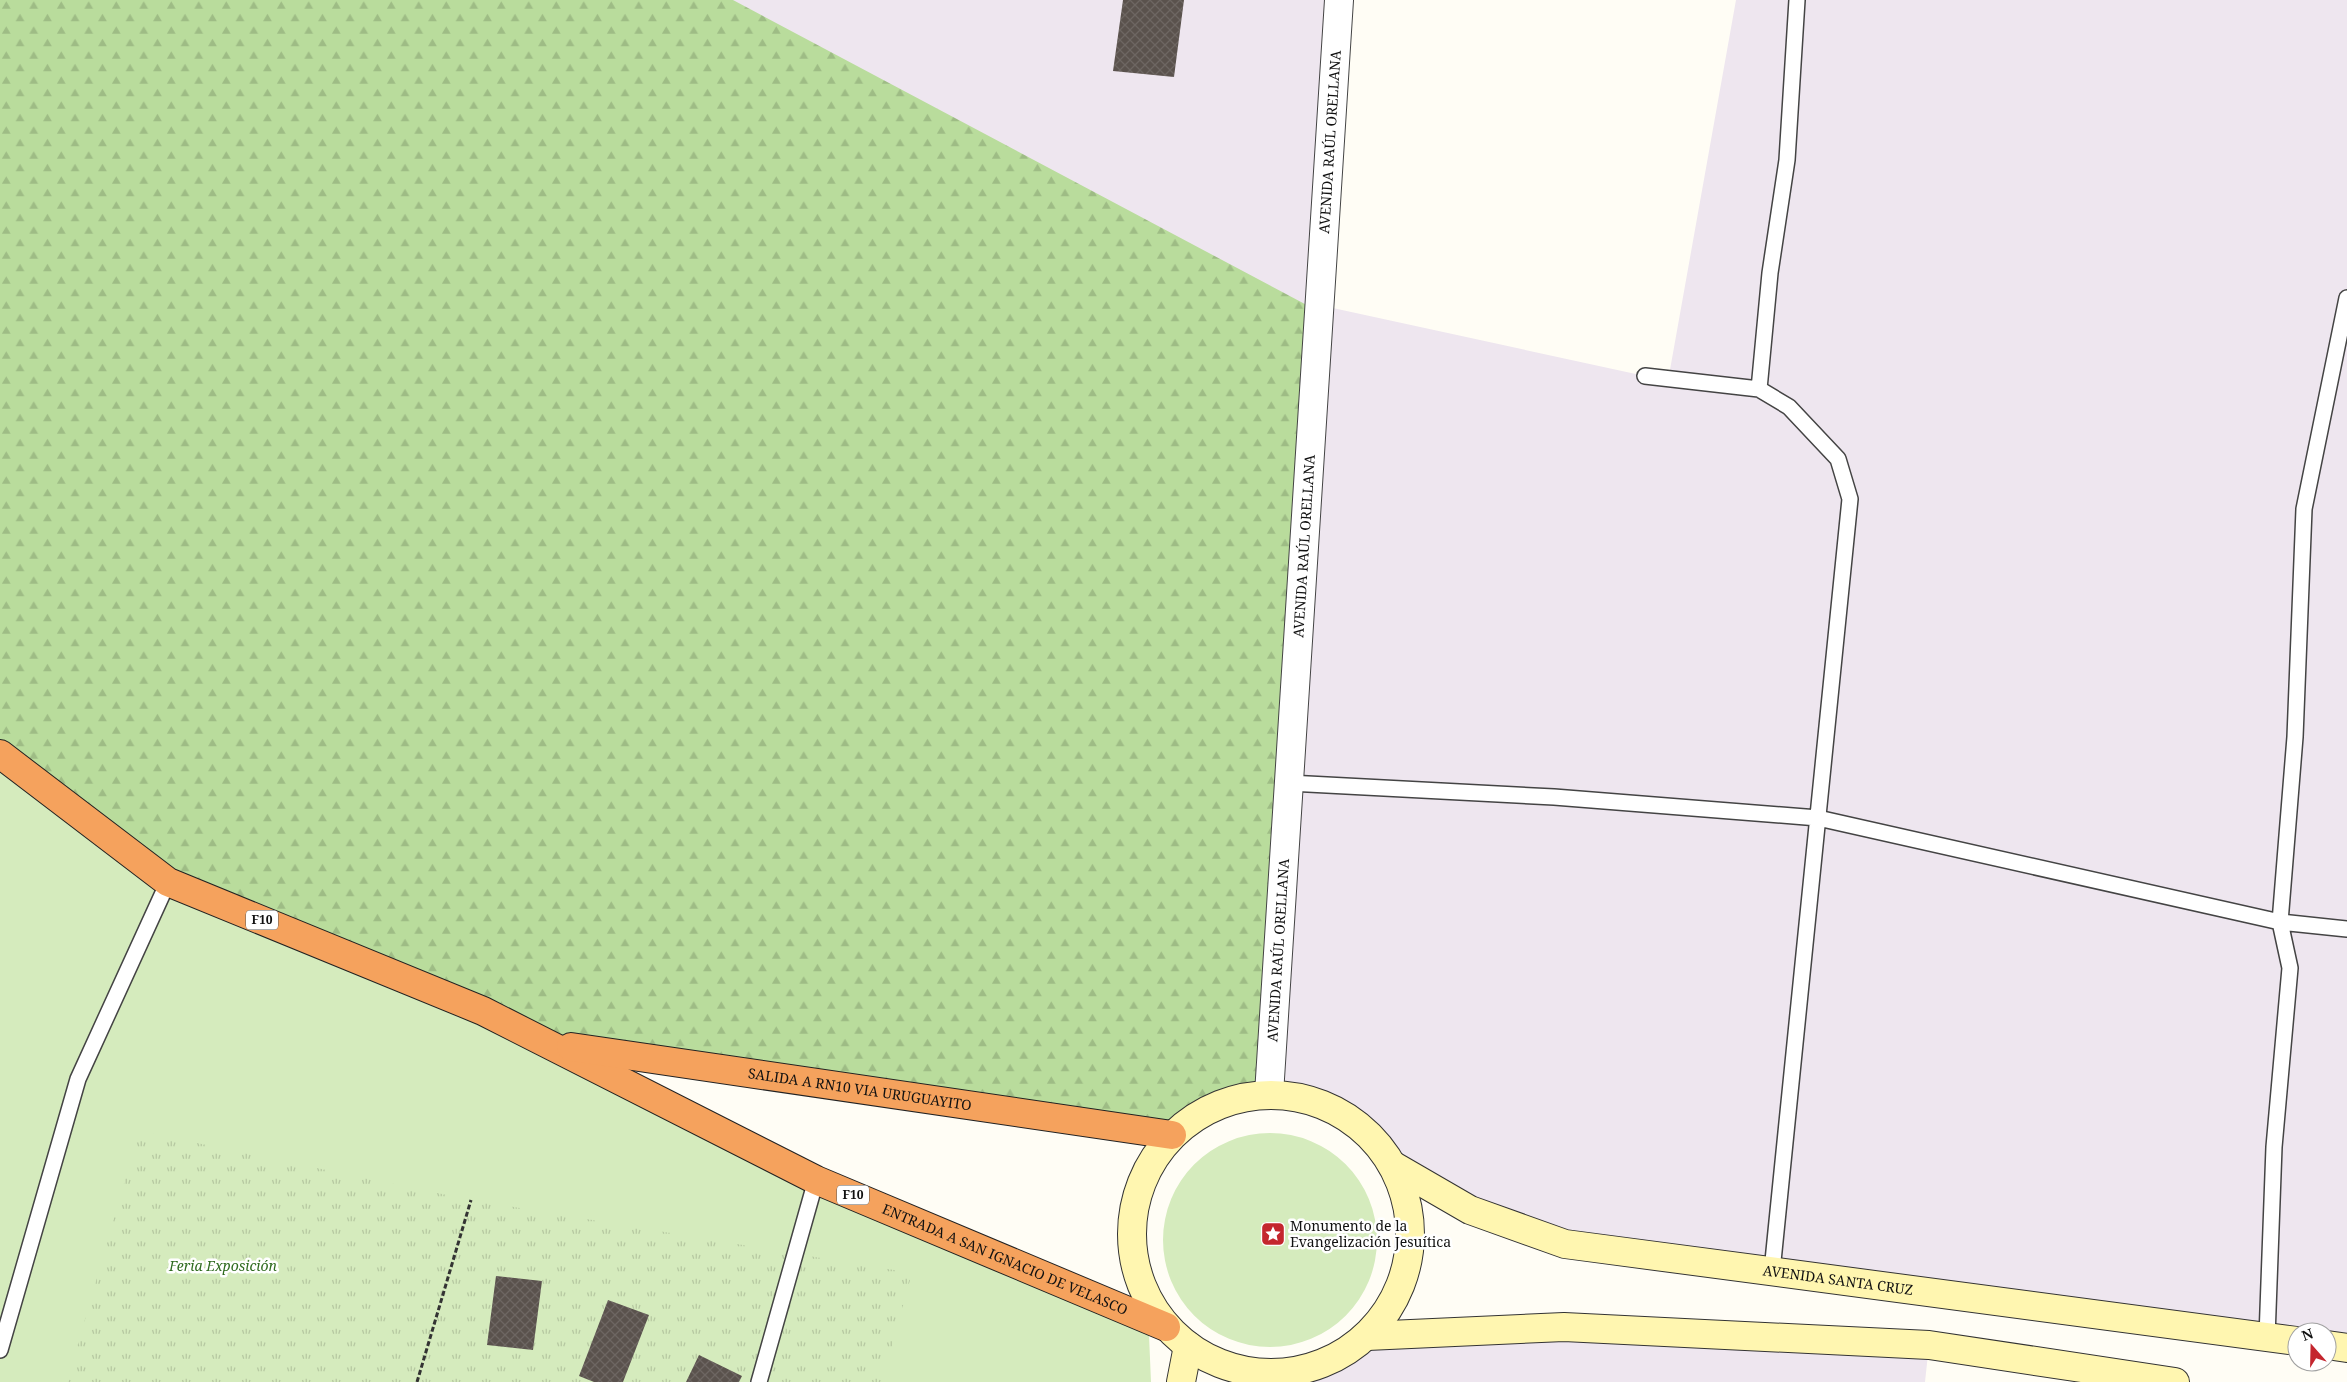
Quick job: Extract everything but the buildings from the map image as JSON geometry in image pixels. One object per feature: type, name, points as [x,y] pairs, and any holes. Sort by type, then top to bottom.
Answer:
[{"type":"highway","name":"F10","points":[[0,754],[168,882],[483,1010],[549,1044]]},
{"type":"highway","name":"SALIDA A RN10 VIA URUGUAYITO","points":[[549,1044],[1172,1135]]},
{"type":"highway","name":"ENTRADA A SAN IGNACIO DE VELASCO","points":[[549,1044],[816,1180],[1166,1327]]},
{"type":"main road","points":[[1269,1094],[1301,1097],[1331,1107],[1368,1132],[1394,1166],[1410,1209],[1410,1255],[1395,1299],[1366,1336],[1334,1359],[1292,1377],[1257,1373],[1221,1364],[1188,1346],[1166,1327],[1143,1293],[1132,1252],[1133,1209],[1147,1169],[1172,1135],[1194,1117],[1220,1104],[1244,1096],[1269,1094]]},
{"type":"main road","name":"AVENIDA SANTA CRUZ","points":[[1394,1166],[1470,1210],[1565,1244],[2287,1340]]},
{"type":"main road","points":[[1366,1336],[1564,1327],[1929,1345],[2175,1382]]},
{"type":"main road","points":[[1181,1382],[1188,1346]]},
{"type":"street","name":"AVENIDA RAÚL ORELLANA","points":[[1269,1094],[1339,0]]},
{"type":"lane","points":[[1759,389],[1770,273],[1787,160],[1797,0]]},
{"type":"lane","points":[[2267,1337],[2274,1147],[2290,968],[2280,922],[2295,737],[2304,510],[2347,298]]},
{"type":"lane","points":[[1645,376],[1759,389],[1789,407],[1838,459],[1850,499],[1772,1271]]},
{"type":"lane","points":[[1289,783],[1554,797],[1818,818],[2280,922],[2347,929]]},
{"type":"lane","points":[[0,1350],[78,1079],[168,882]]},
{"type":"lane","points":[[759,1382],[816,1180]]},
{"type":"path","points":[[417,1382],[471,1200]]},
{"type":"shaded area","points":[[733,0],[1339,0],[1319,305],[1668,381],[1736,0],[2347,0],[2347,1348],[2337,1340],[2337,1322],[2287,1322],[2287,1331],[1565,1244],[1394,1166],[1367,1132],[1331,1107],[1301,1097],[1269,1094]]},
{"type":"shaded area","points":[[1367,1336],[1929,1345],[1925,1382],[1270,1382],[1334,1359]]},
{"type":"green space","points":[[0,0],[733,0],[1318,311],[1269,1094],[1241,1098],[1217,1106],[1195,1118],[1172,1135],[549,1044],[168,882],[0,754]]},
{"type":"green space","points":[[0,754],[483,1011],[1149,1335],[1151,1382],[0,1382]]},
{"type":"green space","name":"Feria Exposición","points":[[139,1131],[471,1200],[912,1273],[882,1382],[67,1382]]},
{"type":"green space","points":[[1270,1133],[1291,1135],[1311,1141],[1329,1151],[1346,1164],[1359,1181],[1369,1199],[1375,1219],[1377,1240],[1375,1261],[1369,1281],[1359,1299],[1346,1316],[1329,1329],[1311,1339],[1291,1345],[1270,1347],[1249,1345],[1229,1339],[1211,1329],[1194,1316],[1181,1299],[1171,1281],[1165,1261],[1163,1240],[1165,1219],[1171,1199],[1181,1181],[1194,1164],[1211,1151],[1229,1141],[1249,1135]]},
{"type":"place","name":"Monumento de la Evangelización Jesuítica","points":[[1273,1234]]}]
